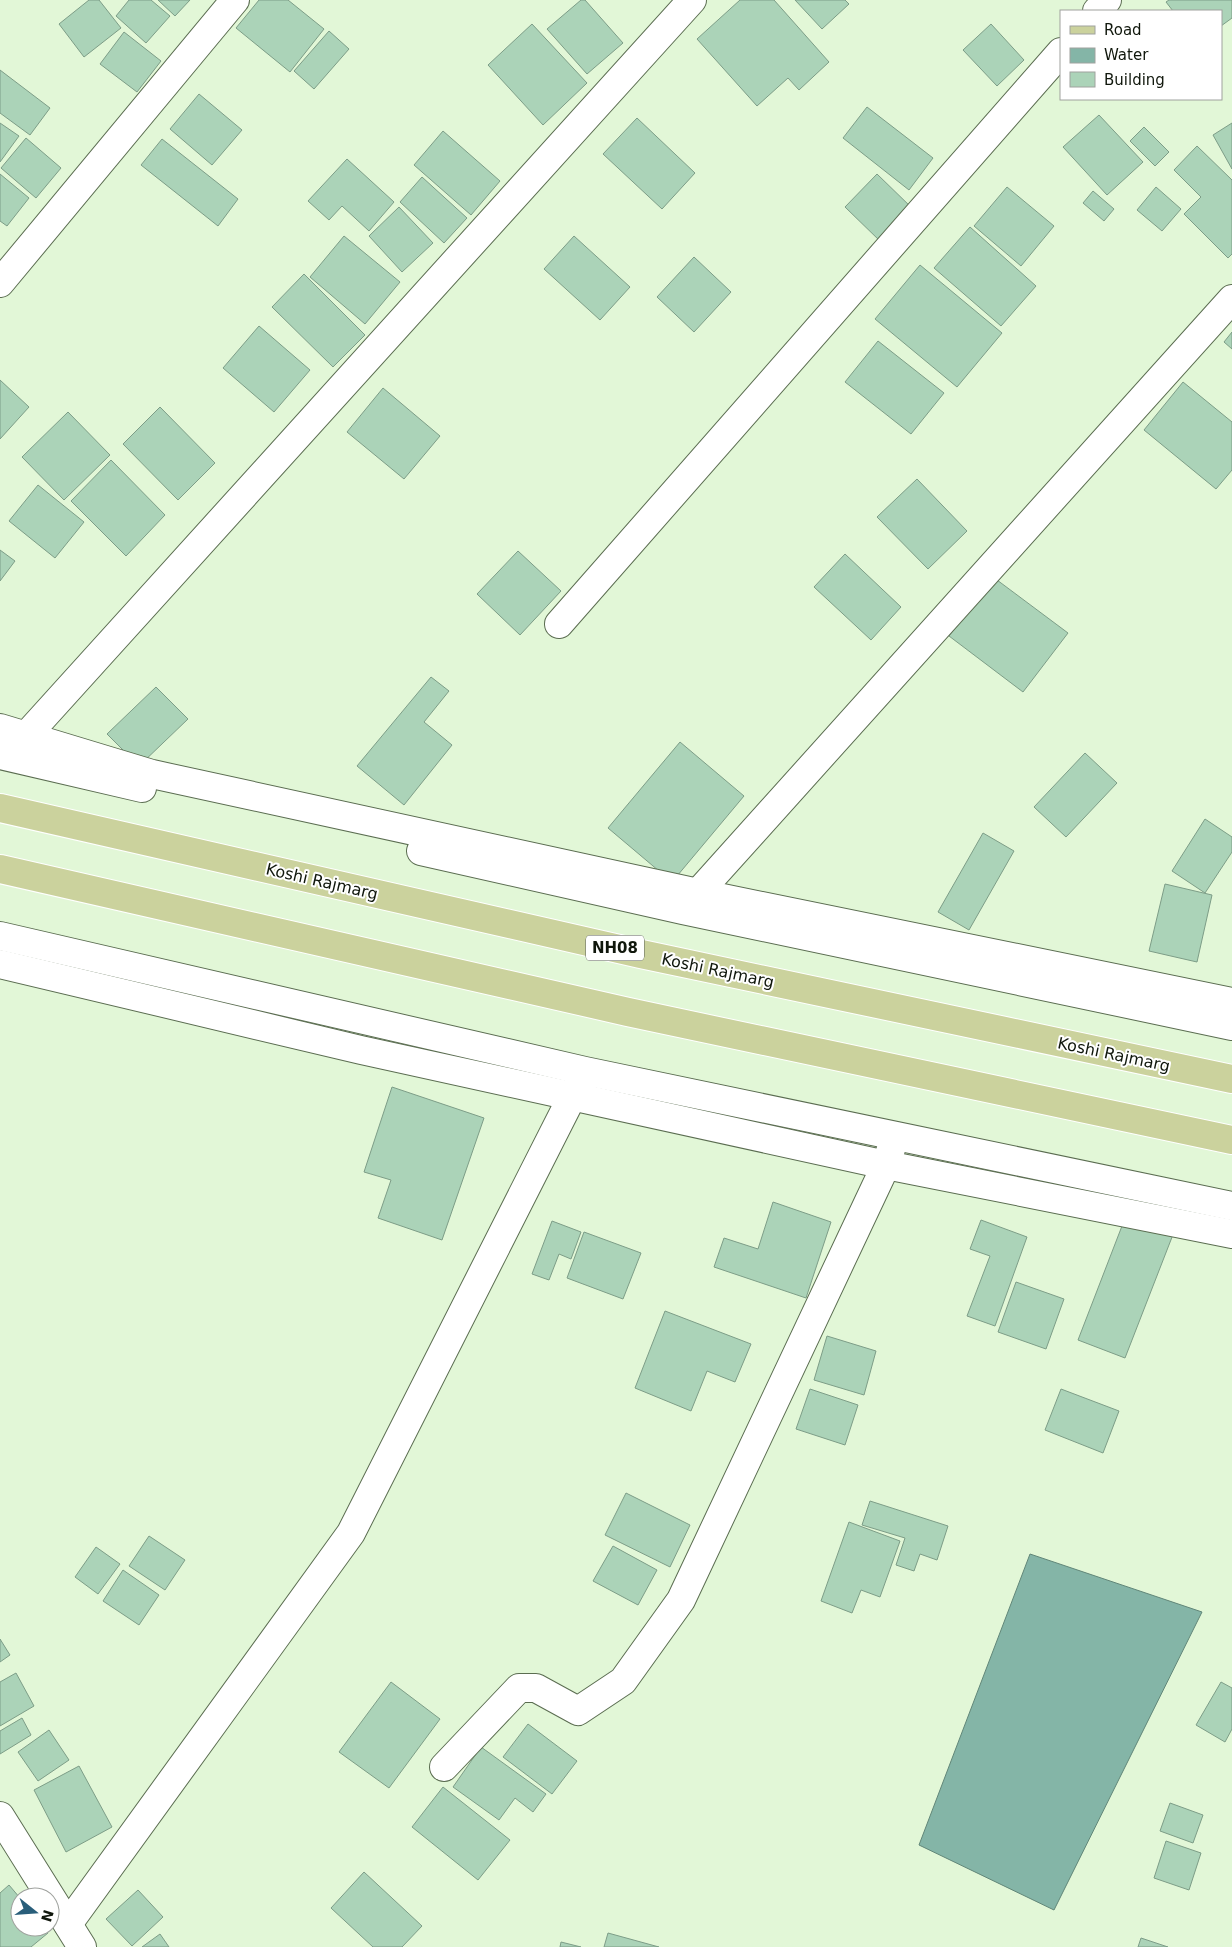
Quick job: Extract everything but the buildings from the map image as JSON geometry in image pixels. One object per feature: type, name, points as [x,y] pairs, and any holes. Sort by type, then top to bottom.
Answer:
[{"type":"main road","name":"Koshi Rajmarg","points":[[0,808],[641,954],[1232,1079]]},
{"type":"main road","points":[[0,869],[628,1012],[1232,1140]]},
{"type":"street","points":[[0,283],[235,0]]},
{"type":"street","points":[[3,757],[27,736],[692,0]]},
{"type":"street","points":[[1098,10],[1107,0]]},
{"type":"street","points":[[559,624],[1060,53]]},
{"type":"street","points":[[690,901],[1232,299]]},
{"type":"street","points":[[0,728],[152,774],[1232,1026]]},
{"type":"street","points":[[3,757],[690,901],[1232,1002]]},
{"type":"street","points":[[0,936],[585,1071],[1232,1206]]},
{"type":"street","points":[[0,964],[361,1050],[886,1165],[1232,1234]]},
{"type":"street","points":[[68,1924],[351,1532],[585,1071]]},
{"type":"street","points":[[444,1767],[519,1688],[536,1688],[578,1711],[623,1681],[681,1600],[886,1165],[896,1136]]},
{"type":"street","points":[[0,1816],[82,1947]]},
{"type":"water","points":[[1030,1554],[1202,1612],[1054,1910],[919,1845]]}]
